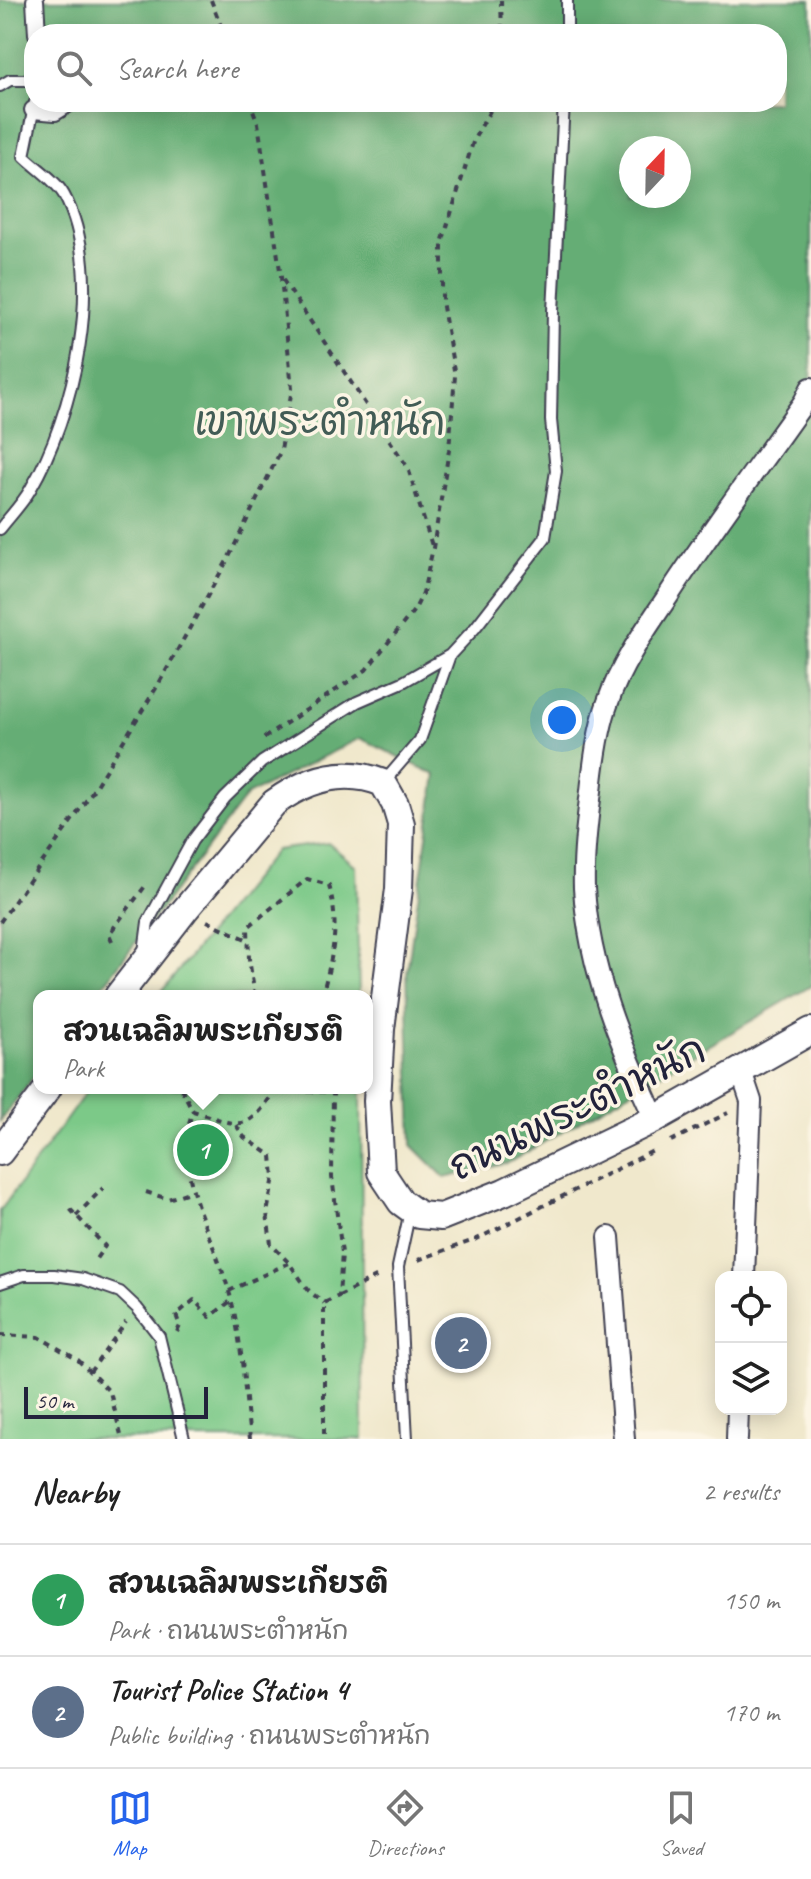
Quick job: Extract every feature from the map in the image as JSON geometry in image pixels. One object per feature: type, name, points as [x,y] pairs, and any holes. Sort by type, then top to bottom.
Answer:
[{"type":"street","points":[[35,0],[36,24]]},
{"type":"street","points":[[655,1119],[627,1058],[607,1003],[591,944],[584,887],[594,761],[608,702],[637,642],[811,388]]},
{"type":"street","points":[[122,990],[274,803],[313,780],[351,774],[383,783]]},
{"type":"street","name":"ถนนพระตำหนัก","points":[[383,783],[395,804],[401,824],[399,889],[379,1062],[377,1101],[381,1172],[390,1188],[419,1215],[441,1217],[504,1192],[655,1119],[811,1031]]},
{"type":"street","points":[[741,1071],[751,1101],[744,1271]]},
{"type":"street","points":[[0,1152],[44,1094]]},
{"type":"street","points":[[609,1237],[624,1439]]},
{"type":"street","points":[[737,1439],[738,1415]]},
{"type":"lane","points":[[567,0],[567,24]]},
{"type":"lane","points":[[0,86],[10,80],[24,80]]},
{"type":"lane","points":[[0,529],[30,491],[63,418],[75,377],[81,331],[83,267],[77,227],[63,192],[24,156],[33,112]]},
{"type":"lane","points":[[142,963],[148,922],[192,841],[225,798],[262,762],[357,702],[403,682],[450,655],[545,538],[556,471],[551,420],[553,311],[563,112]]},
{"type":"lane","points":[[383,783],[420,740],[450,655]]},
{"type":"lane","points":[[407,1439],[398,1267],[410,1208]]},
{"type":"lane","points":[[0,1283],[24,1275],[83,1279],[120,1292],[159,1336],[184,1439]]},
{"type":"path","points":[[211,0],[220,24]]},
{"type":"path","points":[[501,0],[502,24]]},
{"type":"path","points":[[0,922],[90,795],[158,685],[228,559],[281,450],[292,389],[281,277],[254,112]]},
{"type":"path","points":[[257,747],[267,735],[366,670],[415,609],[423,593],[449,450],[455,376],[442,301],[442,243],[474,139],[489,112]]},
{"type":"path","points":[[281,277],[408,468],[433,548]]},
{"type":"path","points":[[112,941],[109,934],[152,878]]},
{"type":"path","points":[[254,990],[248,927],[307,879],[329,885],[336,912],[335,946],[324,990]]},
{"type":"path","points":[[184,911],[248,940]]},
{"type":"path","points":[[184,1094],[193,1111],[236,1125],[259,1117],[272,1094]]},
{"type":"path","points":[[324,1303],[339,1296],[342,1253],[332,1177],[333,1094]]},
{"type":"path","points":[[193,1111],[186,1128],[186,1163],[204,1225],[232,1300],[250,1439]]},
{"type":"path","points":[[236,1125],[244,1137],[272,1156],[274,1177],[267,1213],[271,1244],[309,1291],[324,1303]]},
{"type":"path","points":[[76,1216],[103,1188]]},
{"type":"path","points":[[146,1192],[168,1199],[195,1190]]},
{"type":"path","points":[[70,1209],[105,1246],[83,1279]]},
{"type":"path","points":[[229,1291],[289,1263]]},
{"type":"path","points":[[159,1336],[171,1340],[180,1326],[176,1315],[194,1300],[210,1317],[232,1300]]},
{"type":"path","points":[[324,1303],[324,1439]]},
{"type":"path","points":[[90,1372],[137,1308]]},
{"type":"path","points":[[0,1335],[39,1337],[78,1360],[110,1392],[122,1439]]},
{"type":"green space","name":"เขาพระตำหนัก","points":[[0,0],[811,0],[811,986],[508,1163],[445,1178],[412,1145],[407,972],[436,775],[360,738],[247,795],[100,990],[33,990],[33,1078],[0,1121]]},
{"type":"green space","points":[[328,843],[356,866],[359,990],[163,990],[276,850]]},
{"type":"green space","points":[[85,1094],[361,1094],[363,1439],[0,1439],[0,1211]]},
{"type":"place","name":"สวนเฉลิมพระเกียรติ","points":[[203,1150]]},
{"type":"place","name":"Tourist Police Station 4","points":[[461,1343]]}]
